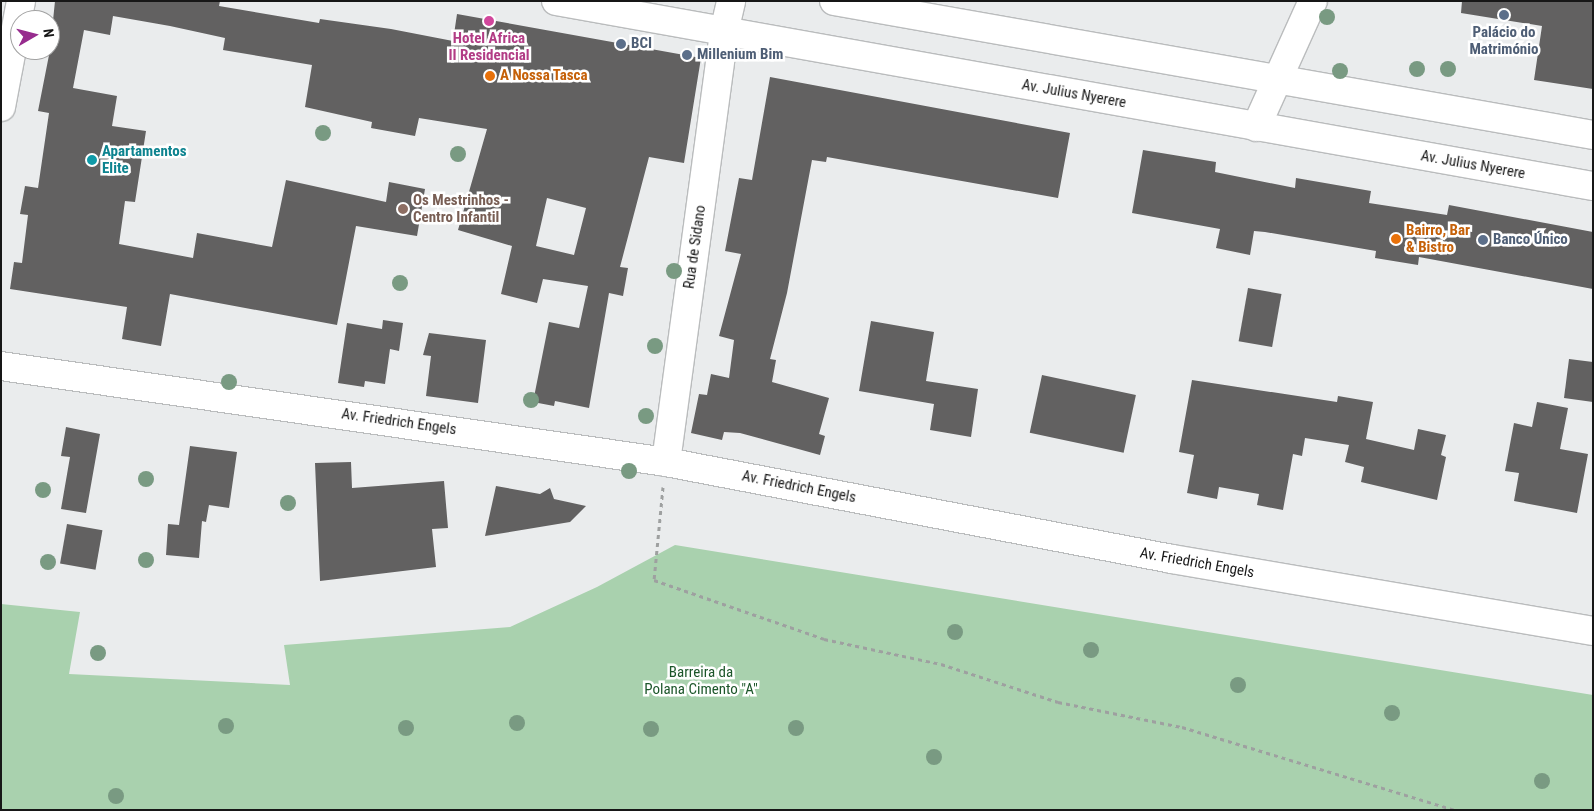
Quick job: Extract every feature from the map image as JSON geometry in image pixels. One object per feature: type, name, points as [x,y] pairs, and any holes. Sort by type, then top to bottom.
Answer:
[{"type":"street","points":[[1,107],[21,1]]},
{"type":"street","name":"Av. Julius Nyerere","points":[[556,1],[664,10],[724,32],[1593,186]]},
{"type":"street","name":"Rua de Sidano","points":[[666,462],[724,32],[731,1]]},
{"type":"street","points":[[834,1],[1277,77],[1593,135]]},
{"type":"street","points":[[1256,127],[1313,1]]},
{"type":"street","name":"Av. Friedrich Engels","points":[[1,366],[666,462],[1162,557],[1593,631]]},
{"type":"path","points":[[661,507],[654,580],[824,639],[941,664],[1058,702],[1182,727],[1455,810]]},
{"type":"green space","name":"Barreira da Polana Cimento \"A\"","points":[[675,545],[1593,695],[1593,810],[1,810],[1,604],[80,612],[69,674],[290,685],[284,645],[510,627],[597,587]]},
{"type":"building","points":[[55,1],[220,1],[219,6],[319,23],[320,19],[391,29],[453,41],[457,14],[701,58],[684,163],[649,157],[620,267],[628,268],[623,296],[609,293],[589,408],[555,401],[554,406],[533,402],[549,322],[579,328],[588,286],[543,279],[537,303],[501,294],[512,246],[458,230],[487,129],[419,118],[415,136],[371,128],[372,122],[305,107],[312,65],[223,50],[225,38],[113,16],[110,35],[84,30],[73,88],[117,96],[112,126],[146,131],[135,202],[125,201],[119,244],[193,258],[197,233],[272,247],[286,180],[386,202],[389,182],[425,189],[417,236],[356,226],[337,325],[170,294],[161,346],[122,339],[127,307],[10,289],[14,262],[22,263],[28,215],[20,214],[25,186],[38,188],[49,113],[38,111],[48,60],[60,60],[60,10],[54,10]],"holes":[[[547,198],[586,208],[574,255],[536,246]]]},
{"type":"building","points":[[1462,1],[1593,1],[1593,89],[1534,80],[1542,26],[1461,13]]},
{"type":"building","points":[[770,77],[1070,133],[1058,198],[827,157],[826,162],[812,160],[787,293],[770,359],[776,360],[772,382],[829,398],[819,434],[825,436],[820,455],[740,433],[724,432],[722,440],[691,433],[699,394],[707,395],[711,374],[729,378],[734,340],[719,336],[741,254],[725,251],[739,178],[752,180]]},
{"type":"building","points":[[1143,150],[1216,162],[1215,172],[1295,188],[1296,178],[1371,191],[1369,203],[1447,215],[1449,205],[1593,232],[1593,289],[1419,257],[1418,265],[1375,258],[1376,251],[1265,232],[1254,231],[1250,255],[1216,248],[1220,229],[1132,213]]},
{"type":"building","points":[[1248,288],[1281,294],[1272,347],[1239,341]]},
{"type":"building","points":[[383,320],[403,323],[399,351],[390,349],[385,384],[365,381],[364,387],[338,383],[347,323],[382,329]]},
{"type":"building","points":[[871,321],[934,332],[926,381],[978,389],[971,437],[930,430],[934,404],[859,391]]},
{"type":"building","points":[[429,333],[486,340],[478,403],[426,396],[431,356],[423,355]]},
{"type":"building","points":[[1569,359],[1593,362],[1593,402],[1564,398]]},
{"type":"building","points":[[1042,375],[1136,395],[1124,453],[1030,433]]},
{"type":"building","points":[[1192,380],[1337,402],[1338,396],[1373,402],[1366,439],[1414,450],[1418,429],[1446,435],[1441,455],[1446,457],[1437,500],[1361,482],[1364,467],[1345,462],[1349,445],[1305,438],[1302,456],[1293,454],[1283,510],[1257,505],[1259,494],[1219,487],[1217,499],[1187,493],[1194,455],[1179,452]]},
{"type":"building","points":[[1537,402],[1568,408],[1560,449],[1588,454],[1577,513],[1514,501],[1519,473],[1505,471],[1514,423],[1532,427]]},
{"type":"building","points":[[66,427],[100,434],[86,513],[61,509],[70,457],[61,456]]},
{"type":"building","points":[[190,446],[237,452],[229,508],[209,505],[206,522],[202,521],[199,558],[166,555],[168,524],[179,525]]},
{"type":"building","points":[[351,462],[352,488],[444,481],[448,528],[432,529],[436,567],[320,581],[315,463]]},
{"type":"building","points":[[496,486],[540,494],[550,488],[554,499],[586,506],[570,522],[485,536]]},
{"type":"building","points":[[67,524],[102,530],[96,570],[60,563]]},
{"type":"place","name":"Palácio do Matrimónio","points":[[1504,15]]},
{"type":"place","name":"Hotel Africa II Residencial","points":[[489,21]]},
{"type":"place","name":"BCI","points":[[621,44]]},
{"type":"place","name":"Millenium Bim","points":[[687,55]]},
{"type":"place","name":"A Nossa Tasca","points":[[490,76]]},
{"type":"place","name":"Apartamentos Elite","points":[[92,160]]},
{"type":"place","name":"Os Mestrinhos - Centro Infantil","points":[[403,209]]},
{"type":"place","name":"Bairro, Bar & Bistro","points":[[1396,239]]},
{"type":"place","name":"Banco Único","points":[[1483,240]]}]
